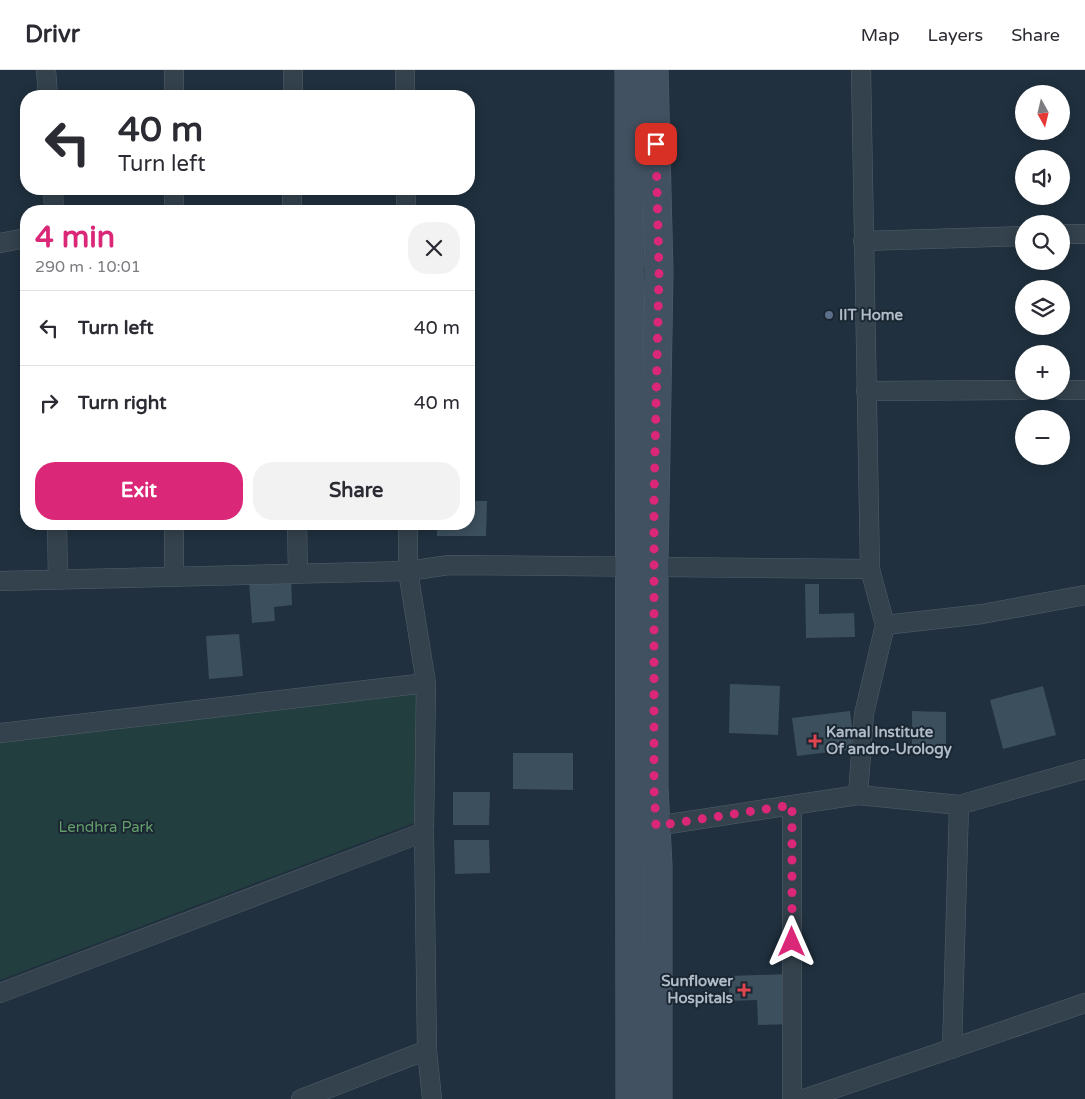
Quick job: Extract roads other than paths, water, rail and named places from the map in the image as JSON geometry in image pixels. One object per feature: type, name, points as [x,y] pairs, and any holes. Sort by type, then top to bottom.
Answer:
[{"type":"main road","points":[[629,70],[642,566],[658,876],[658,1099]]},
{"type":"main road","points":[[630,1099],[642,566],[659,272],[654,70]]},
{"type":"street","points":[[46,70],[48,90]]},
{"type":"street","points":[[174,70],[174,90]]},
{"type":"street","points":[[293,70],[293,90]]},
{"type":"street","points":[[405,70],[406,90]]},
{"type":"street","points":[[858,795],[864,714],[885,625],[870,569],[861,70]]},
{"type":"street","points":[[1070,234],[1085,234]]},
{"type":"street","points":[[863,241],[1015,236]]},
{"type":"street","points":[[0,243],[20,239]]},
{"type":"street","points":[[866,391],[1015,390]]},
{"type":"street","points":[[1070,390],[1085,390]]},
{"type":"street","points":[[57,530],[58,579]]},
{"type":"street","points":[[174,530],[174,577]]},
{"type":"street","points":[[297,530],[298,574]]},
{"type":"street","points":[[408,530],[408,571],[426,682],[424,832],[427,1050],[432,1099]]},
{"type":"street","points":[[0,581],[408,571],[449,565],[870,569]]},
{"type":"street","points":[[885,625],[982,614],[1085,595]]},
{"type":"street","points":[[0,733],[426,682]]},
{"type":"street","points":[[656,826],[858,795],[959,805],[1085,769]]},
{"type":"street","points":[[792,805],[792,1099]]},
{"type":"street","points":[[952,1049],[959,805]]},
{"type":"street","points":[[0,994],[424,832]]},
{"type":"street","points":[[804,1099],[1085,1003]]},
{"type":"street","points":[[301,1099],[427,1050]]},
{"type":"place","name":"IIT Home","points":[[829,315]]},
{"type":"place","name":"Kamal Institute Of andro-Urology","points":[[815,741]]},
{"type":"place","name":"Sunflower Hospitals","points":[[744,990]]},
{"type":"park label","name":"Lendhra Park","points":[[106,827]]}]
